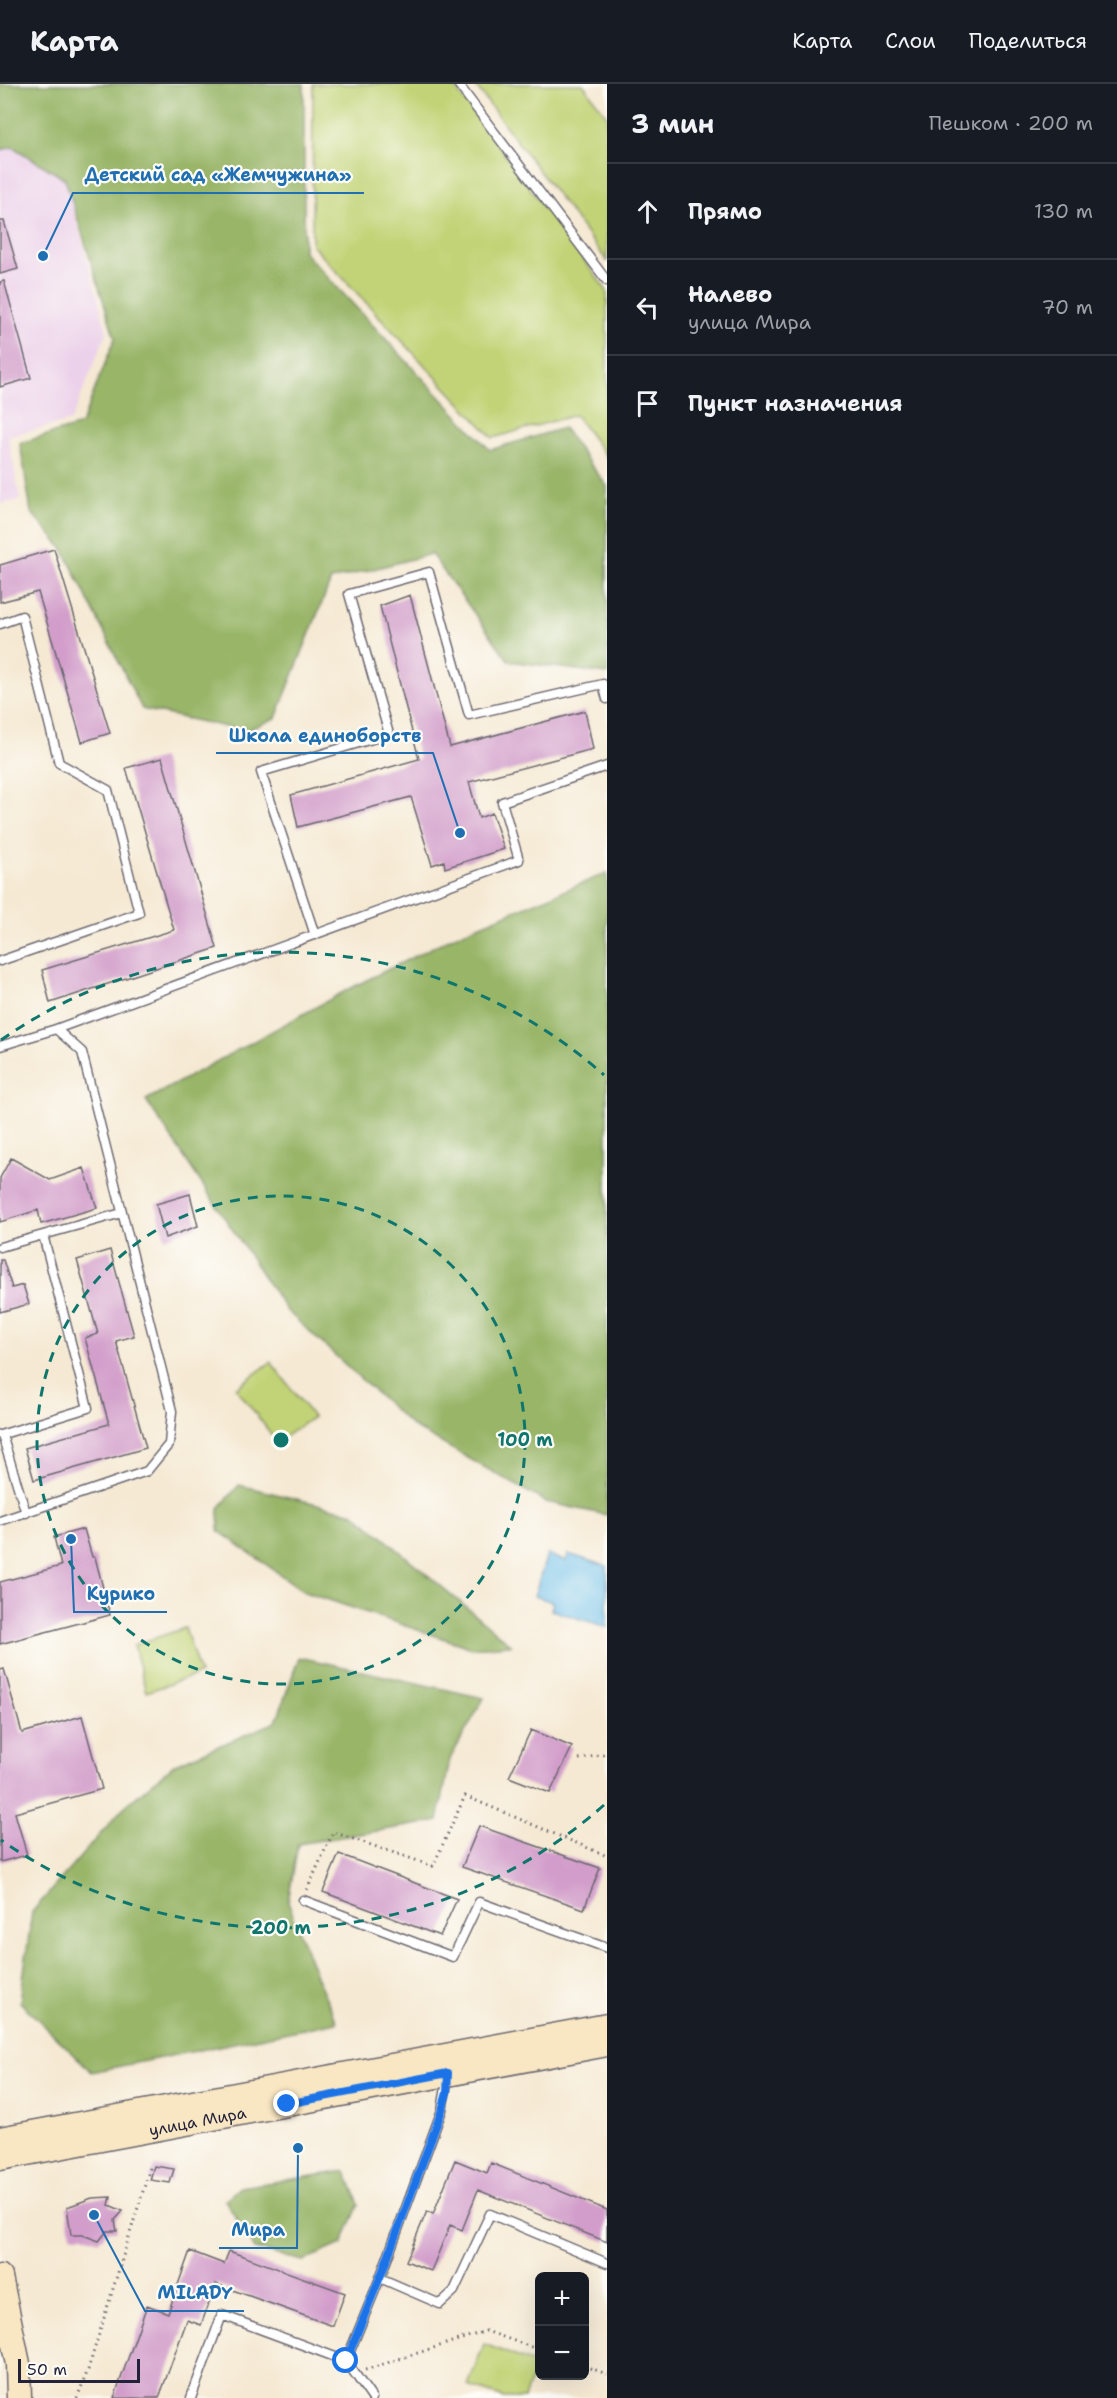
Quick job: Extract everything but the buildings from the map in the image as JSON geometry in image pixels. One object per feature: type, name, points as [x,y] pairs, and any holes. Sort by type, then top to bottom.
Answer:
[{"type":"main road","name":"улица Мира","points":[[0,2158],[447,2065],[607,2026]]},
{"type":"main road","name":"улица Мира","points":[[0,2139],[447,2065],[607,2044]]},
{"type":"main road","points":[[0,2277],[18,2364],[19,2398]]},
{"type":"lane","points":[[458,84],[607,281]]},
{"type":"lane","points":[[315,934],[261,772],[389,734],[349,594],[429,572],[469,715],[603,684],[607,699]]},
{"type":"lane","points":[[0,624],[22,616],[59,763],[108,790],[139,913],[0,961]]},
{"type":"lane","points":[[0,1046],[56,1029],[519,860],[502,802],[607,766]]},
{"type":"lane","points":[[0,1521],[147,1471],[169,1444],[172,1411],[82,1052],[56,1029]]},
{"type":"lane","points":[[0,1247],[122,1213]]},
{"type":"lane","points":[[26,1512],[1,1435],[88,1408],[43,1235]]},
{"type":"lane","points":[[303,1900],[453,1957],[478,1902],[607,1948]]},
{"type":"lane","points":[[346,2361],[380,2278],[442,2110],[447,2093],[447,2065]]},
{"type":"lane","points":[[380,2278],[440,2304],[454,2291],[490,2214],[607,2263]]},
{"type":"lane","points":[[191,2398],[222,2315],[346,2361],[372,2398]]},
{"type":"path","points":[[579,1759],[607,1754]]},
{"type":"path","points":[[303,1900],[333,1832],[433,1866],[465,1796],[607,1856]]},
{"type":"path","points":[[77,2398],[151,2165]]},
{"type":"path","points":[[354,2373],[486,2331],[535,2348]]},
{"type":"path","points":[[589,2367],[607,2374]]},
{"type":"shaded area","points":[[12,147],[65,179],[107,332],[71,421],[8,436],[20,500],[0,504],[0,150]]},
{"type":"green space","points":[[0,84],[304,84],[304,252],[490,450],[563,428],[607,486],[607,674],[509,661],[431,554],[331,580],[276,718],[245,731],[142,709],[63,549],[31,512],[20,443],[81,425],[115,338],[65,179],[13,147],[0,150]]},
{"type":"green space","points":[[313,84],[452,84],[607,291],[607,457],[575,415],[493,438],[312,245]]},
{"type":"green space","points":[[474,84],[583,84],[607,116],[607,261]]},
{"type":"green space","points":[[607,873],[607,1515],[546,1502],[413,1427],[286,1310],[146,1100],[349,989],[461,933]]},
{"type":"green space","points":[[271,1362],[313,1417],[277,1442],[236,1388]]},
{"type":"green space","points":[[239,1485],[354,1513],[511,1645],[472,1648],[305,1592],[219,1531],[219,1508]]},
{"type":"green space","points":[[185,1628],[200,1674],[146,1692],[134,1645]]},
{"type":"green space","points":[[299,1657],[484,1698],[450,1759],[438,1821],[298,1844],[288,1902],[316,1976],[337,2022],[92,2072],[20,2002],[32,1912],[123,1808],[175,1764],[276,1722]]},
{"type":"green space","points":[[346,2171],[359,2204],[342,2244],[303,2261],[255,2249],[225,2200],[240,2187]]},
{"type":"green space","points":[[484,2344],[535,2364],[524,2398],[504,2398],[468,2386]]},
{"type":"water","points":[[568,1554],[607,1566],[607,1627],[551,1610],[553,1602],[534,1596],[547,1555],[566,1561]]},
{"type":"place","name":"Детский сад «Жемчужина»","points":[[43,256]]},
{"type":"place","name":"Школа единоборств","points":[[460,833]]},
{"type":"place","name":"Курико","points":[[71,1539]]},
{"type":"place","name":"Мира","points":[[298,2148]]},
{"type":"place","name":"МILADY","points":[[94,2215]]},
{"type":"route","points":[[287,2104],[448,2073],[447,2093],[442,2110],[383,2270],[346,2361]]}]
